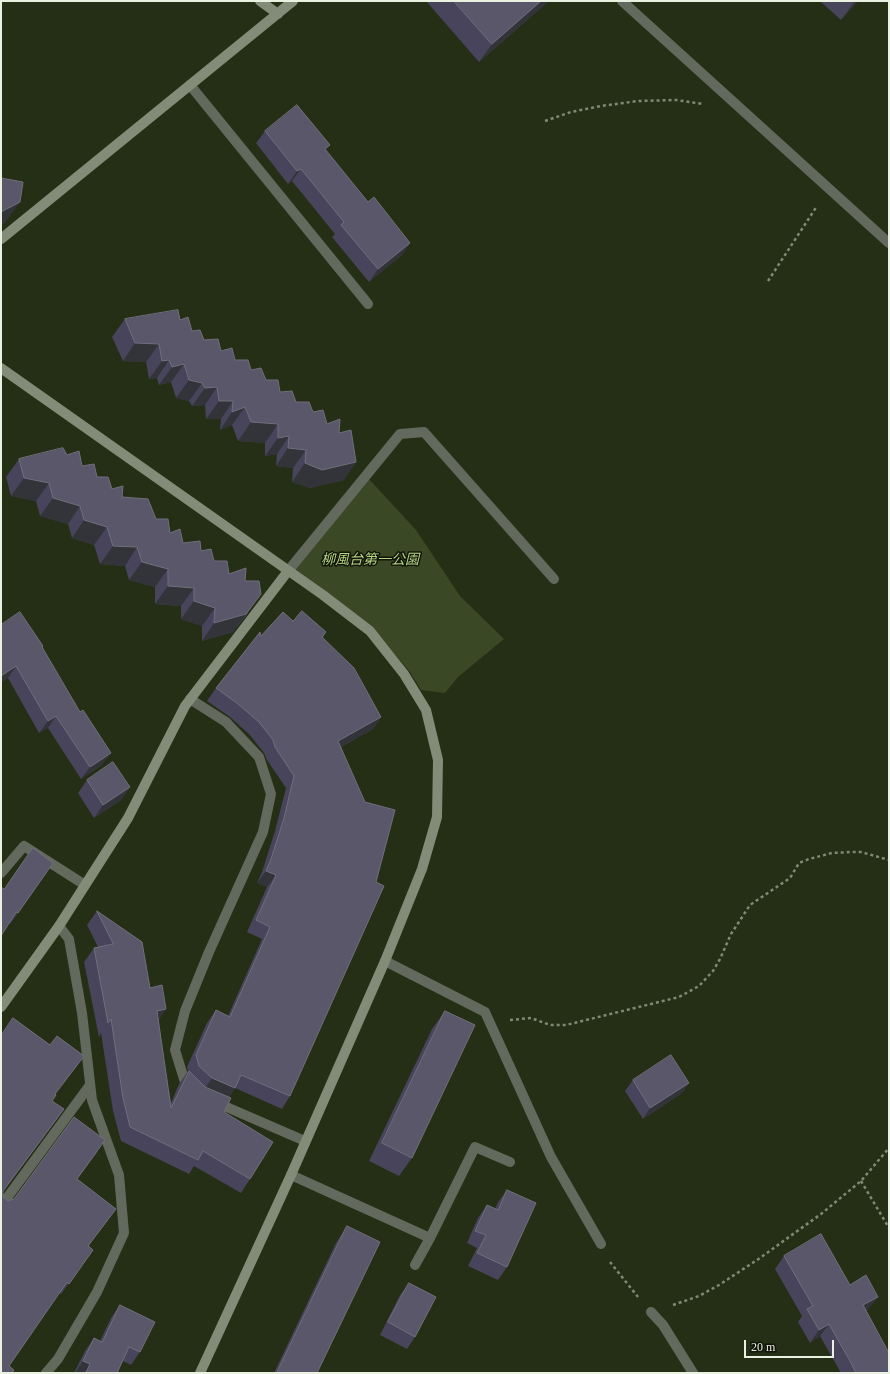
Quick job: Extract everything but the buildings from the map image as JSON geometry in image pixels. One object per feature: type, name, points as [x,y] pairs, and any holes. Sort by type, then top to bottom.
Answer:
[{"type":"street","points":[[260,1],[278,14]]},
{"type":"street","points":[[1,239],[293,1]]},
{"type":"street","points":[[622,1],[889,243]]},
{"type":"street","points":[[190,85],[368,304]]},
{"type":"street","points":[[1,368],[288,571],[370,631],[404,674],[426,710],[438,760],[437,816],[422,869],[385,961],[291,1175],[200,1373]]},
{"type":"street","points":[[1,1007],[59,926],[128,818],[185,706],[288,571],[400,434],[424,432],[554,579]]},
{"type":"street","points":[[190,699],[226,722],[259,757],[271,794],[263,832],[209,952],[185,1011],[175,1050],[185,1082],[204,1097],[305,1141]]},
{"type":"street","points":[[1,872],[24,846],[85,885]]},
{"type":"street","points":[[46,1373],[58,1359],[97,1292],[124,1233],[119,1175],[92,1100],[82,1013],[68,939],[59,926]]},
{"type":"street","points":[[385,961],[485,1012],[550,1157],[601,1244]]},
{"type":"street","points":[[1,1206],[90,1086]]},
{"type":"street","points":[[415,1266],[475,1147],[510,1162]]},
{"type":"street","points":[[291,1175],[430,1238]]},
{"type":"street","points":[[651,1312],[663,1326],[693,1373]]},
{"type":"path","points":[[545,121],[571,112],[638,101],[676,100],[716,106],[738,106]]},
{"type":"path","points":[[768,281],[829,188]]},
{"type":"path","points":[[485,1012],[510,1020],[531,1018],[550,1025],[566,1024],[679,997],[698,986],[713,971],[731,934],[750,905],[790,878],[800,863],[808,858],[832,853],[851,852],[861,852],[889,860]]},
{"type":"path","points":[[601,1244],[610,1261],[651,1312],[699,1296],[719,1285],[757,1260],[821,1214],[861,1181],[889,1148]]},
{"type":"path","points":[[861,1181],[889,1228]]},
{"type":"green space","name":"柳風台第一公園","points":[[368,478],[416,530],[460,596],[504,639],[458,677],[445,693],[421,690],[410,672],[374,629],[293,569]]}]
